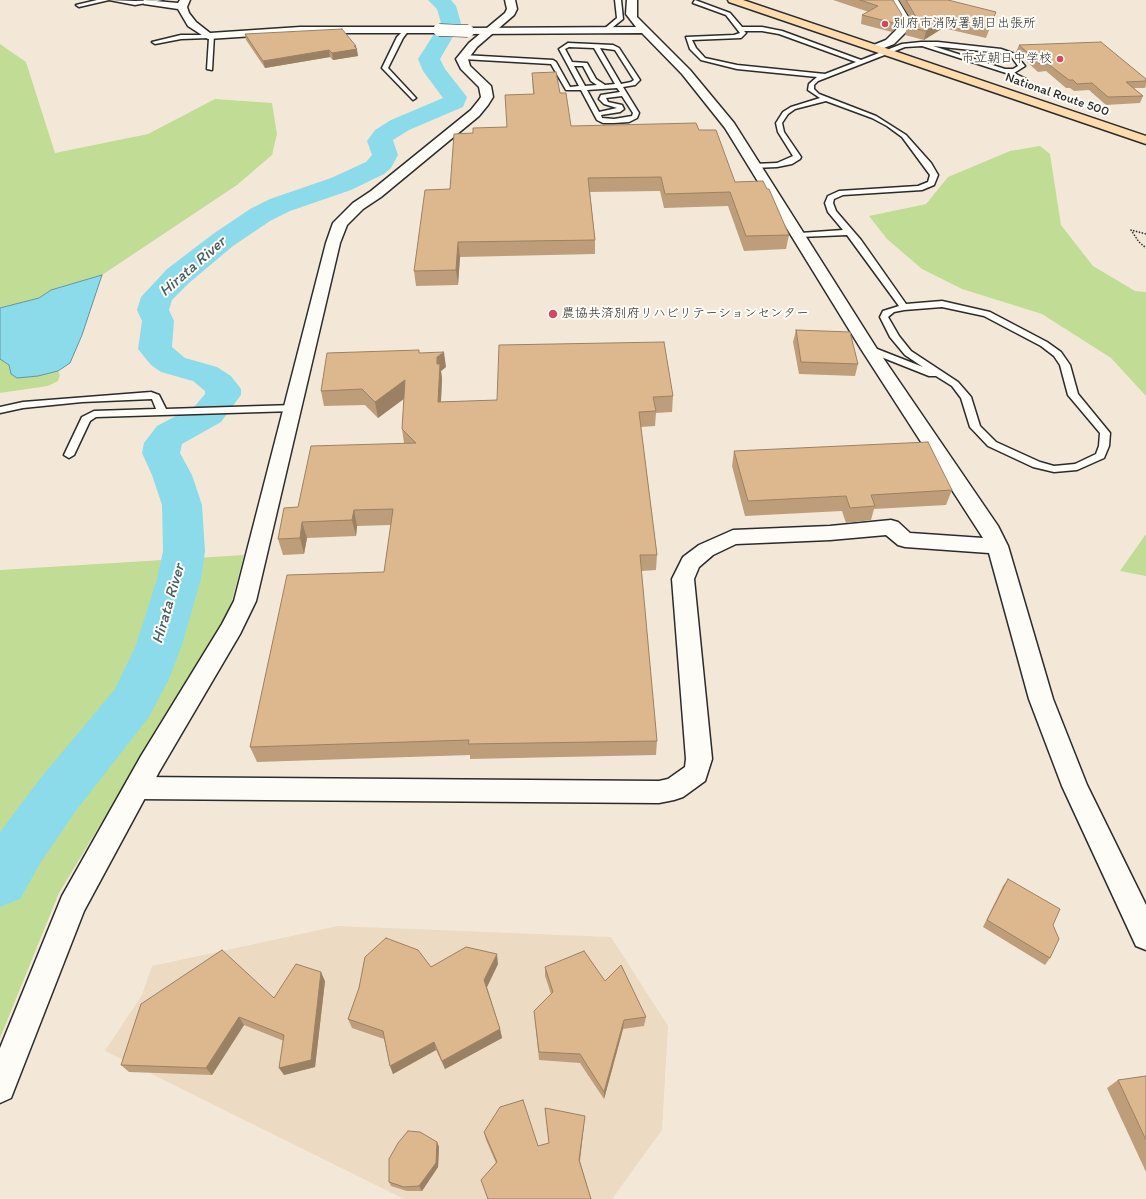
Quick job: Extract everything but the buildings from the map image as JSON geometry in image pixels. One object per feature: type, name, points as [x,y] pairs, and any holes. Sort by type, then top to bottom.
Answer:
[{"type":"highway","name":"National Route 500","points":[[733,0],[1146,133]]},
{"type":"highway","name":"National Route 500","points":[[751,0],[1146,140]]},
{"type":"street","points":[[0,1087],[72,905],[137,788],[232,628],[245,601],[267,508],[288,408],[333,243],[340,223],[358,206],[388,184],[476,113],[487,97],[485,86],[465,67],[463,57],[473,45],[509,15],[512,9],[510,0]]},
{"type":"street","points":[[632,0],[631,14],[644,30],[686,72],[709,98],[730,126],[800,235],[869,348],[988,526],[998,546],[1040,698],[1075,786],[1146,936]]},
{"type":"street","points":[[885,48],[907,28],[908,24],[893,0]]},
{"type":"street","points":[[148,2],[183,3],[192,24],[210,36],[300,30],[644,30]]},
{"type":"street","points":[[137,788],[651,792],[674,789],[696,773],[700,759],[683,584],[686,570],[691,562],[706,550],[733,537],[830,533],[891,527],[905,540],[998,546]]},
{"type":"lane","points":[[79,5],[106,0]]},
{"type":"lane","points":[[112,0],[148,2],[160,0]]},
{"type":"lane","points":[[606,30],[620,19],[618,0]]},
{"type":"lane","points":[[695,2],[728,14],[742,29],[743,33],[741,36],[734,37],[688,38],[696,54],[703,59],[715,63],[824,76]]},
{"type":"lane","points":[[742,29],[762,29],[780,32],[860,62]]},
{"type":"lane","points":[[406,30],[400,37],[385,68],[413,98]]},
{"type":"lane","points":[[155,42],[181,37],[210,36],[210,69]]},
{"type":"lane","points":[[938,44],[938,42],[947,36]]},
{"type":"lane","points":[[904,307],[850,232],[832,212],[829,203],[831,198],[842,194],[919,188],[931,183],[934,175],[928,165],[904,136],[889,125],[874,117],[824,98],[811,90],[811,85],[824,76],[860,62],[885,48],[904,44],[938,44],[1007,50],[1022,65],[1018,69],[1009,72]]},
{"type":"lane","points":[[921,44],[1009,72],[1024,80]]},
{"type":"lane","points":[[463,57],[553,62],[568,89],[583,88],[619,86],[632,84],[637,80],[617,49],[563,47],[562,49],[568,62],[583,88],[597,114],[603,121],[628,120],[635,117],[636,113],[619,86],[605,68],[598,49]]},
{"type":"lane","points":[[568,62],[586,56],[598,49]]},
{"type":"lane","points":[[568,62],[585,64],[593,80],[604,87]]},
{"type":"lane","points":[[587,69],[594,68]]},
{"type":"lane","points":[[802,73],[813,83]]},
{"type":"lane","points":[[597,114],[618,111],[621,109],[620,106],[606,103],[602,99],[604,96],[624,94]]},
{"type":"lane","points":[[756,166],[777,165],[789,162],[797,157],[781,132],[779,123],[785,113],[793,108],[824,98]]},
{"type":"lane","points":[[800,235],[850,232]]},
{"type":"lane","points":[[942,304],[987,314],[1002,320],[1058,354],[1065,365],[1070,389],[1077,402],[1103,429],[1105,438],[1102,451],[1095,460],[1077,467],[1064,469],[1037,465],[1000,449],[982,435],[975,427],[966,397],[955,384],[908,353],[895,337],[884,317],[886,313],[891,310],[904,307],[942,304]]},
{"type":"lane","points":[[869,348],[955,384]]},
{"type":"lane","points":[[0,410],[23,405],[82,399],[151,395],[156,397],[162,412]]},
{"type":"lane","points":[[69,455],[86,419],[94,414],[288,408]]},
{"type":"path","points":[[1146,234],[1131,230],[1139,242],[1146,248]]},
{"type":"shaded area","points":[[338,926],[611,937],[668,1026],[662,1130],[612,1199],[404,1199],[105,1051],[142,995],[152,966]]},
{"type":"green space","points":[[0,44],[26,62],[55,153],[148,134],[215,99],[272,103],[277,134],[272,155],[237,185],[102,275],[51,290],[39,298],[0,308]]},
{"type":"green space","points":[[1040,146],[1050,154],[1061,225],[1093,266],[1135,291],[1146,292],[1146,396],[1111,358],[1042,314],[962,289],[922,269],[887,239],[869,216],[926,204],[948,177],[1010,151]]},
{"type":"green space","points":[[0,359],[9,365],[11,374],[38,376],[58,371],[60,375],[58,381],[48,386],[0,393]]},
{"type":"green space","points":[[1146,534],[1146,576],[1120,571]]},
{"type":"green space","points":[[244,555],[229,612],[59,893],[0,1038],[0,570]]},
{"type":"water","points":[[102,275],[82,335],[70,363],[58,371],[38,376],[17,378],[11,374],[9,365],[0,359],[0,308],[39,298],[51,290]]},
{"type":"waterway","name":"Hirata River","points":[[0,881],[22,845],[57,796],[132,703],[145,679],[159,645],[179,579],[184,551],[182,505],[172,475],[161,453],[163,443],[170,434],[208,414],[223,395],[223,389],[205,374],[173,365],[163,358],[155,349],[158,321],[153,310],[157,297],[178,276],[223,240],[260,215],[280,205],[341,184],[375,168],[382,162],[385,155],[380,141],[384,135],[400,125],[454,102],[455,97],[434,71],[429,59],[451,23],[446,6],[438,0]]},
{"type":"place","name":"別府市消防署朝日出張所","points":[[885,24]]},
{"type":"place","name":"市立朝日中学校","points":[[1060,59]]},
{"type":"place","name":"農協共済別府リハビリテーションセンター","points":[[553,314]]}]
